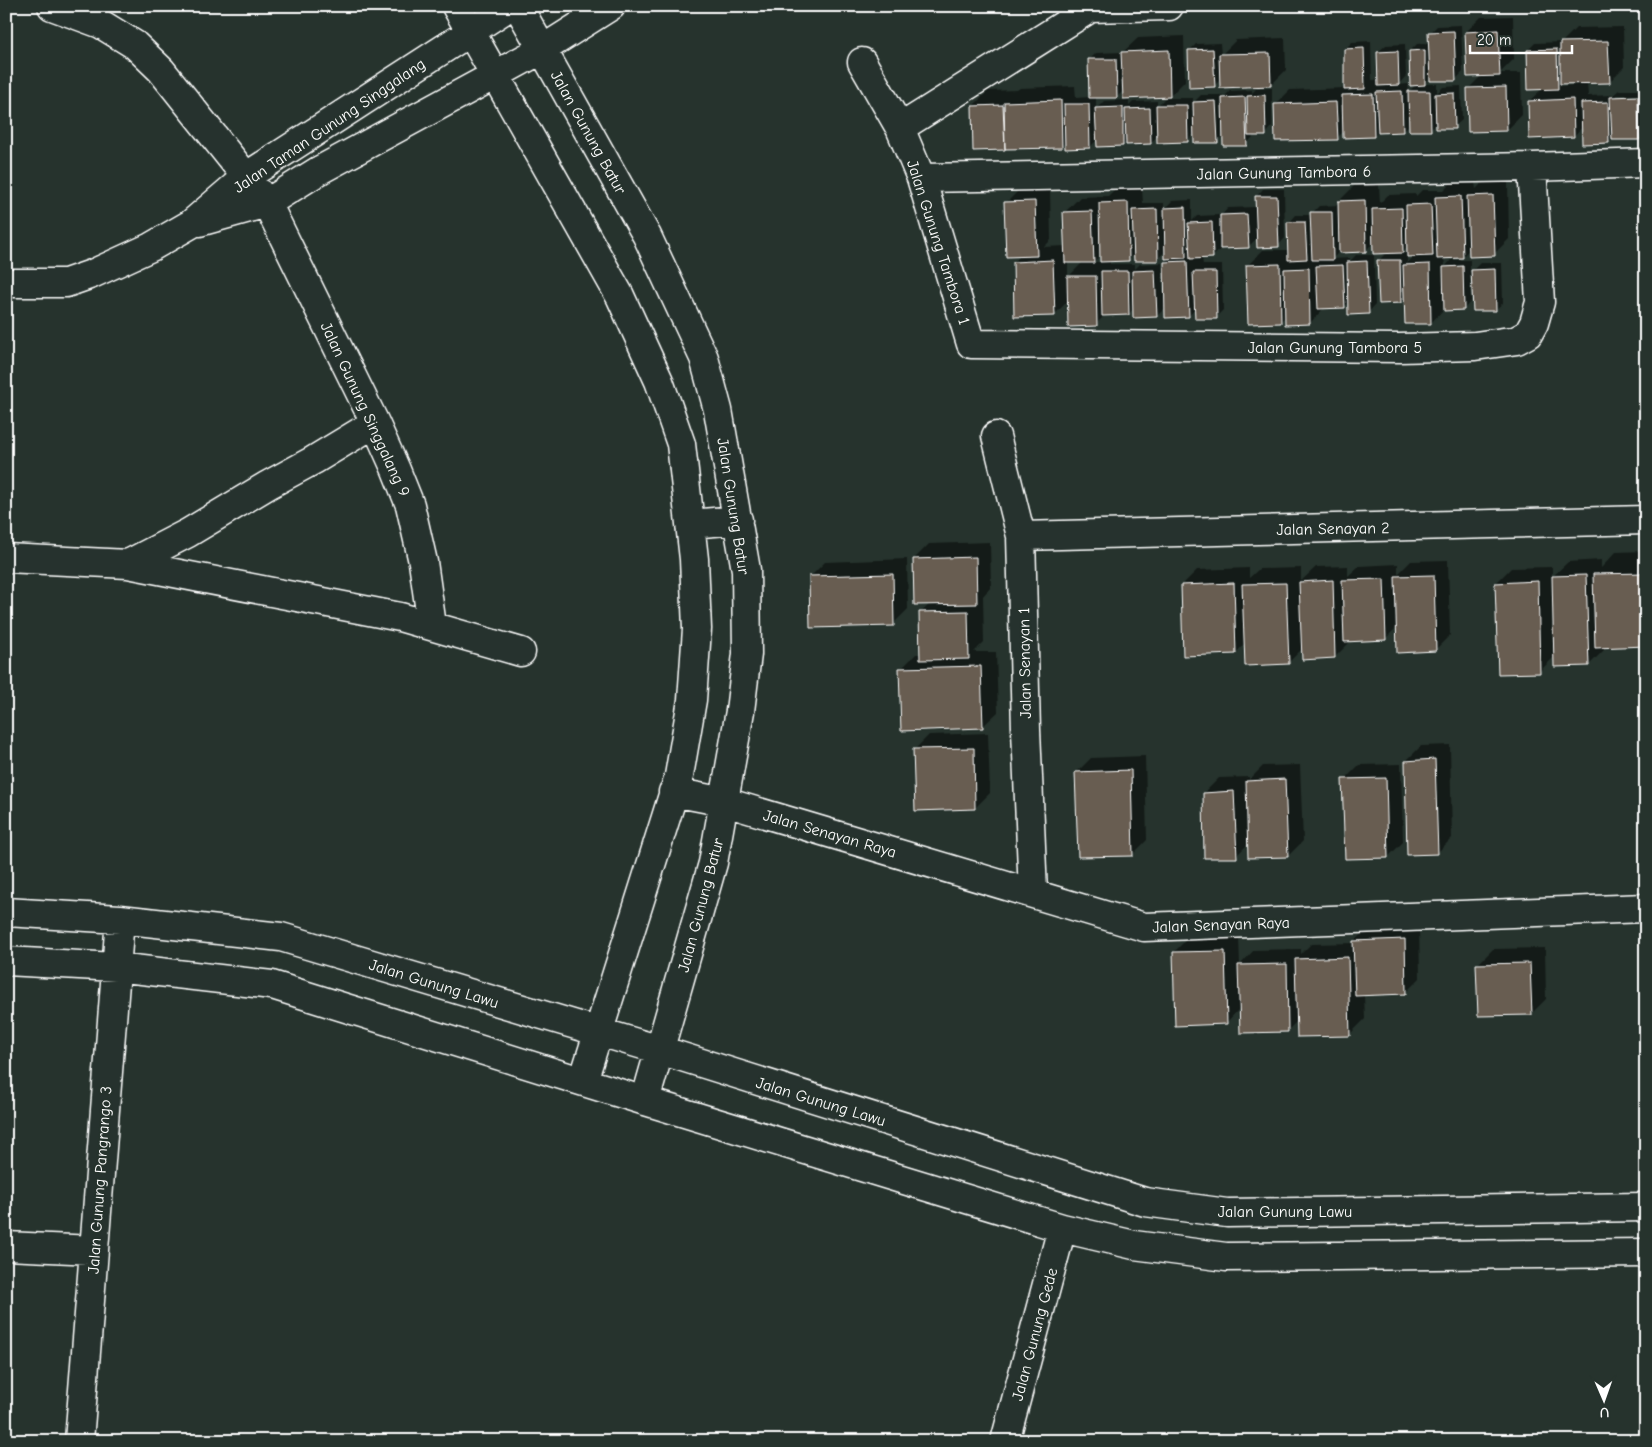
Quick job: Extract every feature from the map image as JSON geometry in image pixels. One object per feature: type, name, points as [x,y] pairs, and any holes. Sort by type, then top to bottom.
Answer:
[{"type":"street","name":"Jalan Gunung Singgalang 9","points":[[52,6],[101,24],[135,45],[161,70],[267,203],[375,423],[410,505],[423,562],[432,626]]},
{"type":"street","points":[[456,6],[620,296],[658,381],[680,444],[690,524],[694,559],[697,629],[692,700],[678,776],[583,1081]]},
{"type":"street","name":"Jalan Taman Gunung Singgalang","points":[[6,283],[66,283],[92,274],[151,247],[191,224],[247,176],[510,6]]},
{"type":"street","name":"Jalan Gunung Batur","points":[[518,6],[647,236],[704,358],[718,410],[746,570],[747,654],[725,802],[713,863],[645,1101]]},
{"type":"street","name":"Jalan Taman Gunung Singgalang","points":[[191,224],[267,203],[320,170],[543,49],[611,6]]},
{"type":"street","points":[[900,128],[1092,7],[1169,6]]},
{"type":"street","name":"Jalan Gunung Tambora 1","points":[[862,62],[900,128],[921,178],[971,344]]},
{"type":"street","name":"Jalan Gunung Tambora 6","points":[[921,178],[1532,167],[1646,163]]},
{"type":"street","name":"Jalan Gunung Tambora 5","points":[[971,344],[1400,348],[1475,346],[1517,340],[1528,334],[1534,323],[1540,302],[1532,167]]},
{"type":"street","points":[[6,273],[37,284]]},
{"type":"street","points":[[128,564],[188,533],[375,423]]},
{"type":"street","name":"Jalan Senayan 1","points":[[996,436],[1021,536],[1026,730],[1033,893]]},
{"type":"street","points":[[690,524],[738,520]]},
{"type":"street","name":"Jalan Senayan 2","points":[[1021,536],[1646,520]]},
{"type":"street","points":[[6,558],[128,564],[279,592],[400,618],[521,652]]},
{"type":"street","name":"Jalan Senayan Raya","points":[[673,792],[725,802],[1144,927],[1646,908]]},
{"type":"street","name":"Jalan Gunung Lawu","points":[[6,912],[120,919],[281,937],[660,1050],[1145,1202],[1227,1213],[1646,1207]]},
{"type":"street","name":"Jalan Gunung Pangrango 3","points":[[79,1441],[120,919]]},
{"type":"street","points":[[6,960],[116,967],[272,984],[645,1101],[1062,1228],[1134,1245],[1226,1257],[1646,1253]]},
{"type":"street","name":"Jalan Gunung Gede","points":[[1005,1441],[1062,1228]]},
{"type":"street","points":[[6,1246],[94,1250]]},
{"type":"building","points":[[1498,30],[1500,76],[1467,77],[1465,32]]},
{"type":"building","points":[[1454,31],[1456,81],[1430,81],[1428,32]]},
{"type":"building","points":[[1643,40],[1646,40],[1646,85],[1644,85]]},
{"type":"building","points":[[1608,41],[1610,83],[1560,84],[1560,42]]},
{"type":"building","points":[[1364,48],[1365,89],[1344,90],[1344,49]]},
{"type":"building","points":[[1213,49],[1215,87],[1189,88],[1188,50]]},
{"type":"building","points":[[1557,49],[1558,89],[1528,90],[1527,50]]},
{"type":"building","points":[[1169,50],[1170,97],[1123,99],[1121,52]]},
{"type":"building","points":[[1425,50],[1425,85],[1410,86],[1409,51]]},
{"type":"building","points":[[1398,51],[1399,85],[1378,86],[1377,52]]},
{"type":"building","points":[[1270,53],[1271,86],[1220,88],[1219,54]]},
{"type":"building","points":[[1088,59],[1116,59],[1117,98],[1089,98]]},
{"type":"building","points":[[1506,87],[1507,131],[1468,132],[1467,88]]},
{"type":"building","points":[[1402,91],[1403,132],[1378,133],[1376,92]]},
{"type":"building","points":[[1408,91],[1430,91],[1431,131],[1409,131]]},
{"type":"building","points":[[1454,93],[1455,129],[1436,129],[1435,94]]},
{"type":"building","points":[[1373,94],[1374,137],[1343,138],[1342,95]]},
{"type":"building","points":[[1265,95],[1266,136],[1248,136],[1247,96]]},
{"type":"building","points":[[1638,96],[1639,140],[1612,140],[1610,97]]},
{"type":"building","points":[[1245,97],[1247,146],[1223,146],[1222,98]]},
{"type":"building","points":[[1573,99],[1574,137],[1529,139],[1528,101]]},
{"type":"building","points":[[1061,100],[1062,148],[1005,149],[1004,102]]},
{"type":"building","points":[[1216,101],[1218,143],[1194,143],[1193,102]]},
{"type":"building","points":[[1336,102],[1338,140],[1275,141],[1274,104]]},
{"type":"building","points":[[1608,102],[1609,143],[1582,144],[1581,103]]},
{"type":"building","points":[[1064,104],[1089,104],[1090,148],[1065,149]]},
{"type":"building","points":[[1003,105],[1005,150],[973,151],[972,106]]},
{"type":"building","points":[[1156,105],[1187,105],[1188,142],[1157,143]]},
{"type":"building","points":[[1123,107],[1123,146],[1097,147],[1095,108]]},
{"type":"building","points":[[1150,108],[1151,144],[1126,145],[1125,109]]},
{"type":"building","points":[[1493,195],[1495,256],[1469,257],[1467,196]]},
{"type":"building","points":[[1255,196],[1277,196],[1279,247],[1257,248]]},
{"type":"building","points":[[1461,196],[1463,258],[1437,259],[1435,197]]},
{"type":"building","points":[[1365,200],[1366,252],[1339,253],[1338,201]]},
{"type":"building","points":[[1035,201],[1037,256],[1006,257],[1004,202]]},
{"type":"building","points":[[1128,202],[1129,261],[1100,262],[1099,203]]},
{"type":"building","points":[[1431,204],[1433,256],[1407,257],[1406,205]]},
{"type":"building","points":[[1185,207],[1186,258],[1165,259],[1164,208]]},
{"type":"building","points":[[1402,208],[1403,253],[1373,254],[1372,209]]},
{"type":"building","points":[[1157,209],[1158,261],[1134,261],[1132,210]]},
{"type":"building","points":[[1092,211],[1094,263],[1065,263],[1063,212]]},
{"type":"building","points":[[1310,212],[1332,212],[1333,260],[1312,260]]},
{"type":"building","points":[[1247,214],[1249,248],[1220,249],[1220,215]]},
{"type":"building","points":[[1212,222],[1213,258],[1190,259],[1188,223]]},
{"type":"building","points":[[1287,222],[1305,222],[1307,259],[1288,260]]},
{"type":"building","points":[[1053,260],[1055,316],[1014,317],[1013,262]]},
{"type":"building","points":[[1377,260],[1400,260],[1401,303],[1379,304]]},
{"type":"building","points":[[1187,261],[1189,317],[1165,318],[1164,262]]},
{"type":"building","points":[[1367,261],[1369,314],[1348,315],[1347,262]]},
{"type":"building","points":[[1280,264],[1281,323],[1248,324],[1246,265]]},
{"type":"building","points":[[1430,264],[1431,324],[1405,324],[1403,265]]},
{"type":"building","points":[[1343,265],[1345,308],[1318,309],[1316,266]]},
{"type":"building","points":[[1463,266],[1464,310],[1444,311],[1443,267]]},
{"type":"building","points":[[1309,268],[1310,324],[1285,325],[1284,269]]},
{"type":"building","points":[[1495,269],[1496,311],[1473,311],[1471,270]]},
{"type":"building","points":[[1155,270],[1157,317],[1133,318],[1132,271]]},
{"type":"building","points":[[1101,271],[1128,271],[1129,315],[1102,316]]},
{"type":"building","points":[[1193,272],[1216,272],[1217,319],[1195,319]]},
{"type":"building","points":[[1067,276],[1096,276],[1097,326],[1068,327]]},
{"type":"building","points":[[976,557],[977,604],[914,605],[913,559]]},
{"type":"building","points":[[1646,573],[1646,646],[1595,648],[1593,574]]},
{"type":"building","points":[[893,574],[894,626],[810,628],[809,576]]},
{"type":"building","points":[[1434,575],[1436,651],[1397,653],[1395,576]]},
{"type":"building","points":[[1586,575],[1589,666],[1554,667],[1552,576]]},
{"type":"building","points":[[1384,579],[1386,640],[1344,642],[1342,580]]},
{"type":"building","points":[[1333,580],[1335,658],[1302,660],[1299,582]]},
{"type":"building","points":[[1538,581],[1540,673],[1498,674],[1495,583]]},
{"type":"building","points":[[1234,583],[1236,654],[1183,656],[1181,585]]},
{"type":"building","points":[[1286,583],[1289,664],[1245,666],[1242,584]]},
{"type":"building","points":[[968,611],[969,659],[920,660],[919,612]]},
{"type":"building","points":[[981,666],[983,728],[901,731],[899,668]]},
{"type":"building","points":[[974,748],[975,809],[915,811],[913,749]]},
{"type":"building","points":[[1435,759],[1438,854],[1407,855],[1405,761]]},
{"type":"building","points":[[1131,770],[1133,856],[1078,857],[1075,772]]},
{"type":"building","points":[[1386,778],[1388,858],[1345,859],[1342,779]]},
{"type":"building","points":[[1285,779],[1288,857],[1248,858],[1246,781]]},
{"type":"building","points":[[1234,791],[1237,858],[1204,858],[1203,793]]},
{"type":"building","points":[[1405,939],[1406,994],[1355,996],[1353,941]]},
{"type":"building","points":[[1225,951],[1227,1024],[1175,1026],[1173,952]]},
{"type":"building","points":[[1348,957],[1350,1036],[1297,1037],[1295,959]]},
{"type":"building","points":[[1530,963],[1532,1015],[1478,1016],[1476,964]]},
{"type":"building","points":[[1287,964],[1288,1032],[1240,1033],[1238,965]]}]
